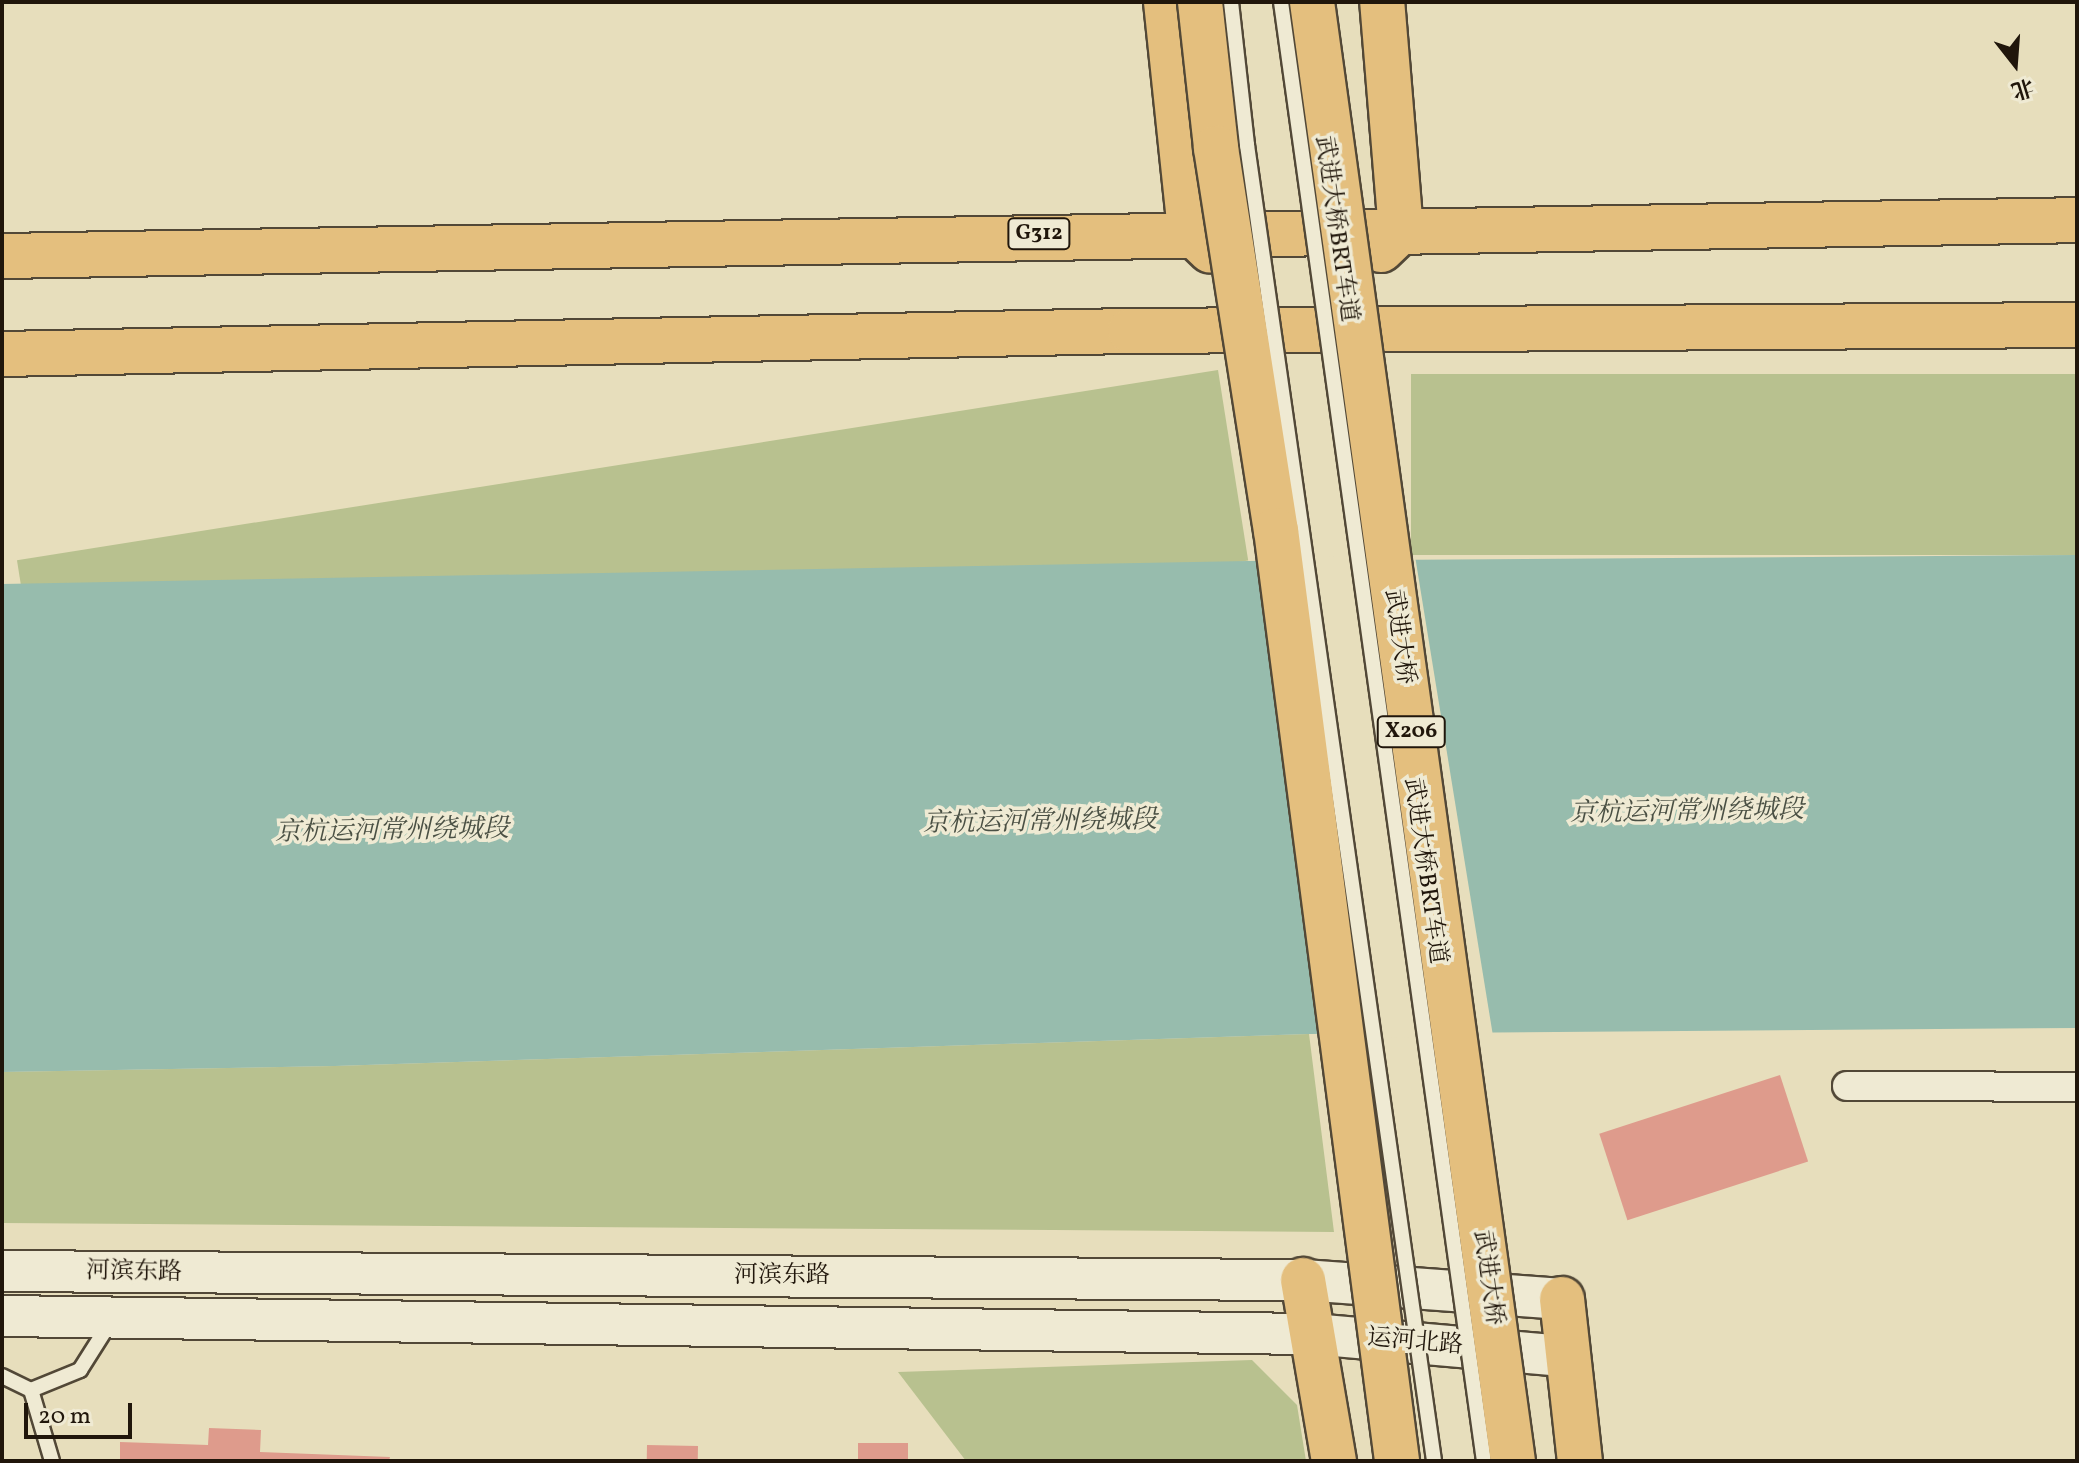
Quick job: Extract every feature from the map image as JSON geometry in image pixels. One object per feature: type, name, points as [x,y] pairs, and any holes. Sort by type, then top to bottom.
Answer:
[{"type":"main road","points":[[1166,2],[1190,231],[1298,332]]},
{"type":"main road","points":[[1200,2],[1216,148],[1276,530],[1397,1461]]},
{"type":"main road","name":"武进大桥","points":[[1312,2],[1513,1461]]},
{"type":"main road","points":[[1298,332],[1401,231],[1382,2]]},
{"type":"main road","name":"G312","points":[[2,256],[1190,231],[1401,231],[2077,220]]},
{"type":"main road","points":[[2,354],[1298,332],[2077,325]]},
{"type":"main road","name":"河滨东路","points":[[2,1271],[1303,1280],[1562,1299]]},
{"type":"main road","points":[[1303,1280],[1334,1461]]},
{"type":"main road","points":[[1562,1299],[1580,1461]]},
{"type":"main road","name":"河滨东路","points":[[2,1316],[1312,1334]]},
{"type":"main road","name":"运河北路","points":[[1312,1334],[1566,1356]]},
{"type":"street","points":[[1847,1086],[2077,1087]]},
{"type":"lane","points":[[1231,2],[1247,145],[1434,1461]]},
{"type":"lane","name":"武进大桥BRT车道","points":[[1281,2],[1484,1461]]},
{"type":"lane","points":[[31,1390],[80,1370],[113,1318]]},
{"type":"lane","points":[[2,1376],[31,1390],[52,1461]]},
{"type":"green space","points":[[1218,370],[1248,561],[47,751],[17,560]]},
{"type":"green space","points":[[1411,374],[2077,374],[2077,555],[1411,555]]},
{"type":"green space","points":[[1309,1034],[1334,1232],[2,1223],[2,1072],[335,1066]]},
{"type":"green space","points":[[1252,1360],[1297,1405],[1306,1461],[966,1461],[898,1372]]},
{"type":"water","name":"京杭运河常州绕城段","points":[[2077,555],[2077,1028],[1309,1034],[335,1066],[2,1072],[2,584],[1248,561]]},
{"type":"pier","points":[[1415,556],[1493,1036],[1329,1038],[1261,557]]},
{"type":"building","points":[[1780,1075],[1808,1162],[1627,1220],[1599,1134]]},
{"type":"building","points":[[209,1428],[261,1430],[260,1452],[390,1457],[389,1461],[120,1461],[120,1442],[208,1445]]},
{"type":"building","points":[[858,1443],[908,1443],[908,1461],[858,1461]]},
{"type":"building","points":[[647,1445],[698,1446],[698,1461],[647,1461]]}]
